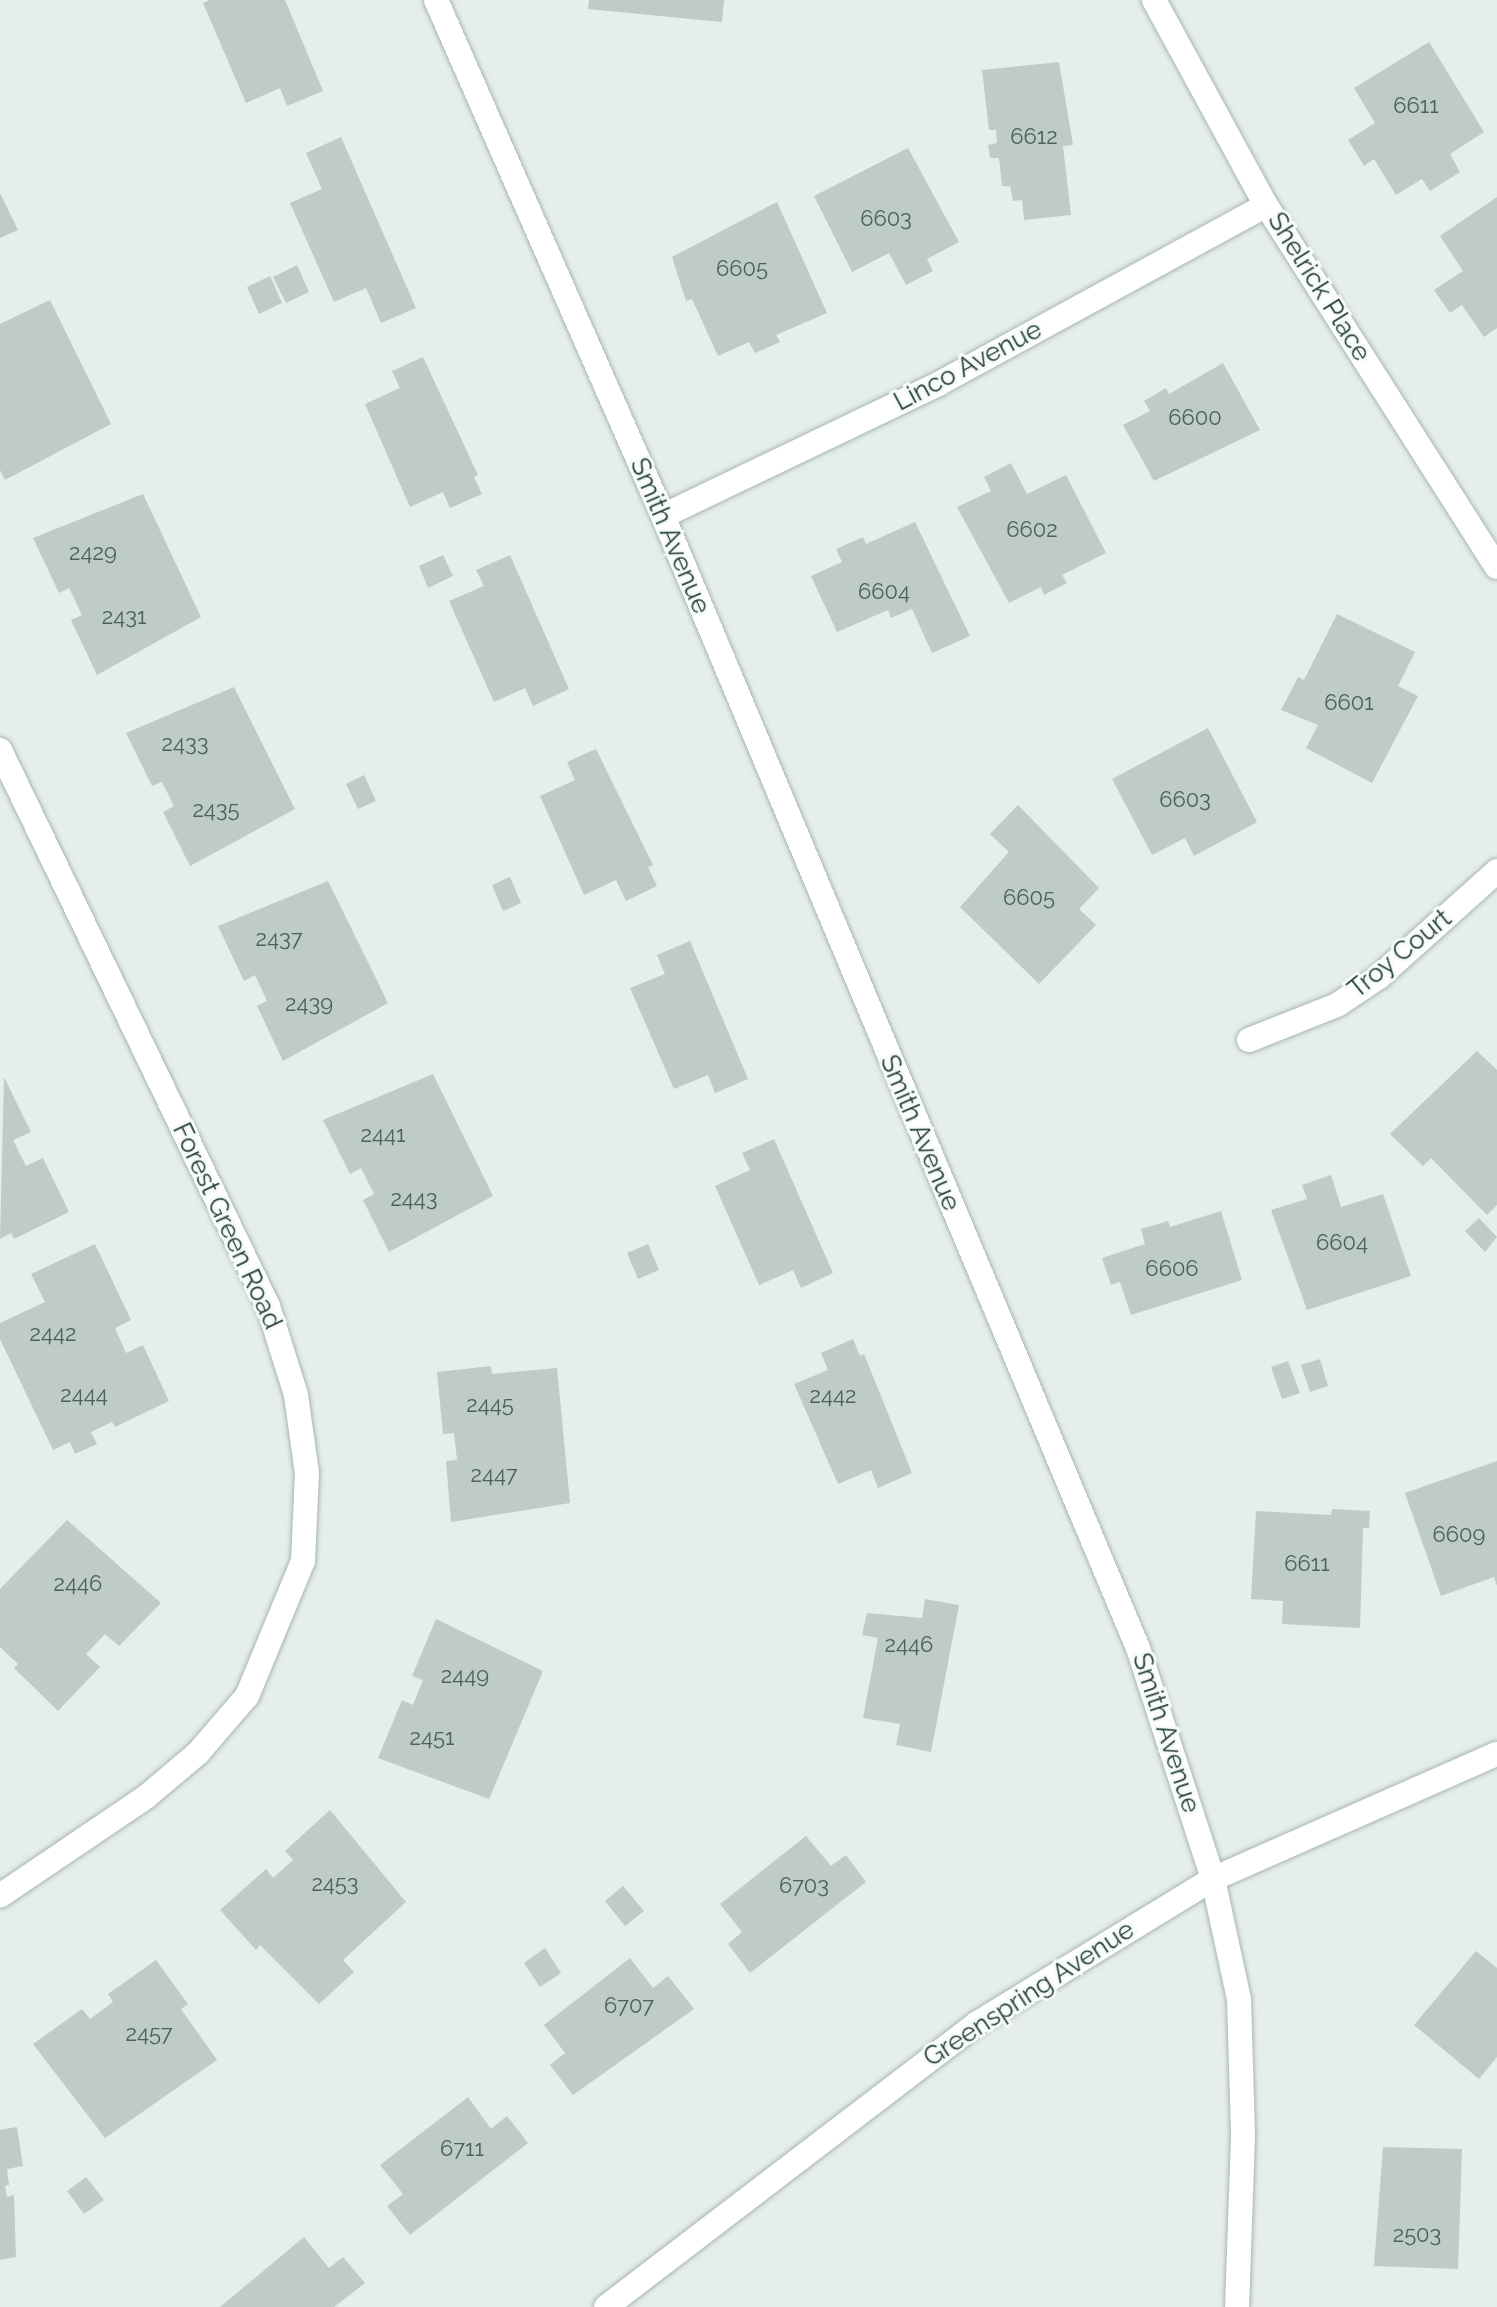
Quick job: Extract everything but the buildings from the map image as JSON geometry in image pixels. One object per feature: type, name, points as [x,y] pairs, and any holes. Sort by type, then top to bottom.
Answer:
[{"type":"main road","name":"Smith Avenue","points":[[436,0],[663,516],[1138,1648],[1213,1879],[1239,1999],[1243,2137],[1237,2307]]},
{"type":"main road","name":"Shelrick Place","points":[[1154,0],[1266,205],[1497,567]]},
{"type":"main road","name":"Linco Avenue","points":[[663,516],[940,383],[1266,205]]},
{"type":"main road","name":"Forest Green Road","points":[[0,750],[268,1306],[296,1395],[307,1473],[303,1561],[247,1696],[198,1753],[146,1797],[0,1896]]},
{"type":"main road","name":"Troy Court","points":[[1249,1040],[1308,1019],[1358,991],[1497,871]]},
{"type":"main road","name":"Greenspring Avenue","points":[[606,2307],[976,2024],[1213,1879],[1497,1754]]}]
